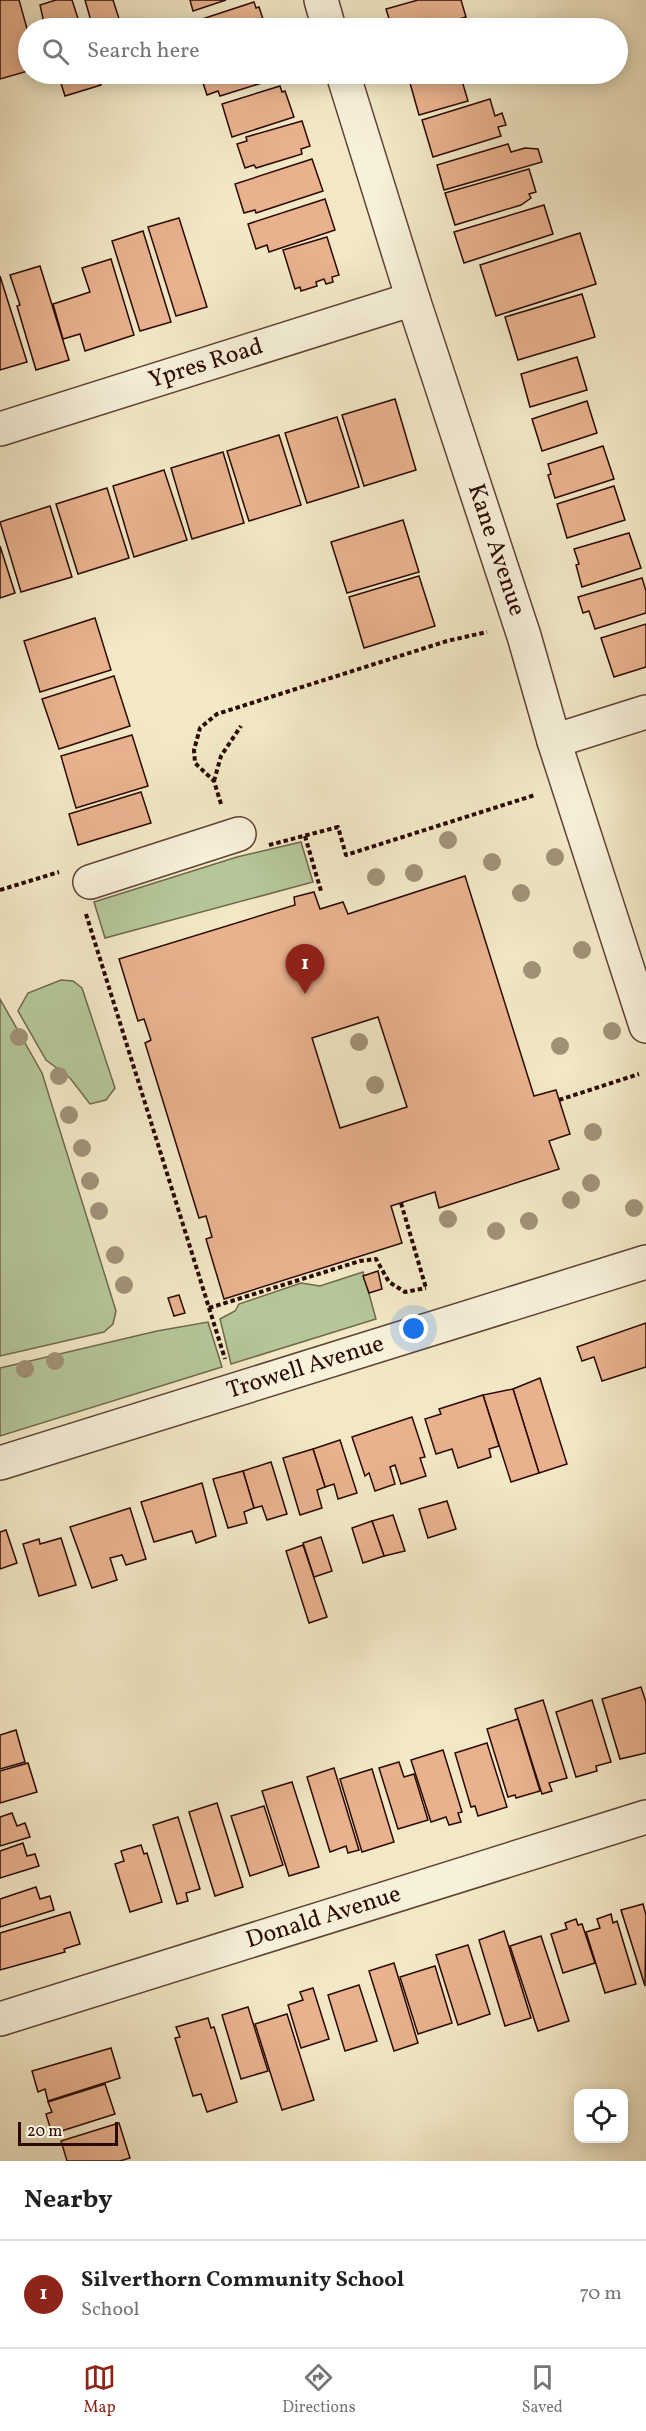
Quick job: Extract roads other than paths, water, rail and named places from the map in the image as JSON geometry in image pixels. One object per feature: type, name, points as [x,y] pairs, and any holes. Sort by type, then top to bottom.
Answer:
[{"type":"street","points":[[321,0],[326,18]]},
{"type":"street","name":"Kane Avenue","points":[[346,84],[413,299],[524,636],[554,741],[646,1026]]},
{"type":"street","name":"Ypres Road","points":[[0,429],[413,299]]},
{"type":"street","points":[[554,741],[646,712]]},
{"type":"street","points":[[87,895],[241,831]]},
{"type":"street","name":"Trowell Avenue","points":[[0,1463],[646,1263]]},
{"type":"street","name":"Donald Avenue","points":[[0,2019],[646,1817]]},
{"type":"place","name":"Silverthorn Community School","points":[[305,994]]}]
